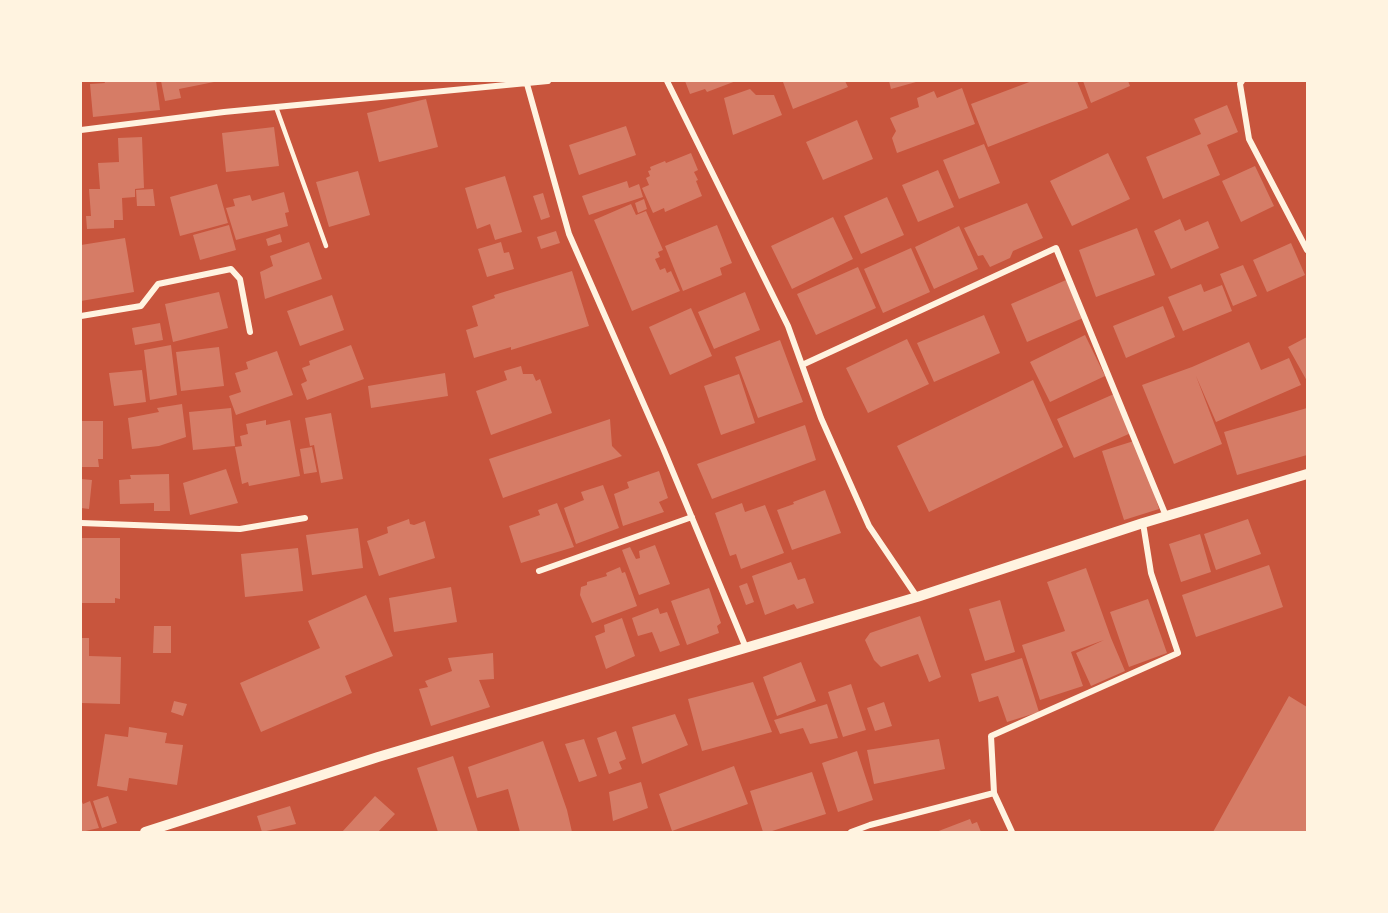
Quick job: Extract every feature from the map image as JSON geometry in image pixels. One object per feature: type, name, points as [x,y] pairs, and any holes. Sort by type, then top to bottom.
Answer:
[{"type":"street","points":[[81,130],[276,107],[548,81]]},
{"type":"street","points":[[667,81],[788,326],[821,418],[869,526],[917,597]]},
{"type":"street","points":[[1242,81],[1240,84],[1249,140],[1307,250]]},
{"type":"street","points":[[527,84],[569,234],[628,366],[746,649]]},
{"type":"street","points":[[802,364],[1056,248],[1166,516]]},
{"type":"street","points":[[81,316],[141,306],[158,284],[231,269],[240,279],[250,332]]},
{"type":"street","points":[[145,832],[378,757],[917,597],[1143,523],[1307,474]]},
{"type":"street","points":[[539,571],[692,517]]},
{"type":"street","points":[[81,523],[240,529],[305,518]]},
{"type":"street","points":[[1012,832],[994,793],[991,736],[1178,653],[1151,573],[1143,523]]},
{"type":"street","points":[[851,832],[994,793]]},
{"type":"lane","points":[[276,107],[326,246]]},
{"type":"building","points":[[104,81],[156,81],[160,110],[93,117],[90,84],[105,83]]},
{"type":"building","points":[[161,81],[214,82],[179,89],[181,98],[165,101]]},
{"type":"building","points":[[685,81],[736,81],[707,92],[705,89],[690,94]]},
{"type":"building","points":[[845,81],[848,87],[793,109],[783,82]]},
{"type":"building","points":[[889,81],[916,81],[916,82],[891,89]]},
{"type":"building","points":[[1032,81],[1077,81],[1088,108],[988,147],[971,104]]},
{"type":"building","points":[[1083,81],[1128,81],[1130,86],[1091,103]]},
{"type":"building","points":[[962,88],[975,124],[897,153],[892,138],[896,131],[890,118],[919,107],[917,98],[934,91],[937,98]]},
{"type":"building","points":[[750,89],[756,95],[774,95],[782,115],[733,135],[724,98]]},
{"type":"building","points":[[426,99],[438,147],[379,162],[367,113]]},
{"type":"building","points":[[1227,105],[1238,132],[1207,145],[1220,175],[1163,199],[1146,157],[1201,134],[1194,119]]},
{"type":"building","points":[[857,120],[873,159],[823,180],[806,142]]},
{"type":"building","points":[[626,126],[636,155],[579,175],[569,145]]},
{"type":"building","points":[[274,127],[279,166],[226,172],[222,133]]},
{"type":"building","points":[[142,137],[144,188],[135,189],[135,197],[122,198],[123,220],[114,220],[114,228],[87,229],[86,216],[91,216],[89,189],[100,189],[98,163],[119,162],[118,138]]},
{"type":"building","points":[[984,144],[1000,183],[959,199],[943,160]]},
{"type":"building","points":[[691,153],[698,170],[694,172],[702,196],[665,212],[664,208],[653,213],[642,188],[649,185],[646,178],[650,176],[648,171],[651,170],[650,167]]},
{"type":"building","points":[[1108,153],[1130,199],[1072,226],[1050,181]]},
{"type":"building","points":[[1255,166],[1274,206],[1241,222],[1222,181]]},
{"type":"building","points":[[938,170],[954,207],[918,222],[902,185]]},
{"type":"building","points":[[358,171],[370,215],[329,227],[316,182]]},
{"type":"building","points":[[505,176],[522,232],[495,240],[490,224],[477,229],[465,188]]},
{"type":"building","points":[[627,181],[629,188],[639,184],[643,197],[589,215],[582,196]]},
{"type":"building","points":[[217,184],[228,223],[180,236],[170,197]]},
{"type":"building","points":[[153,189],[155,206],[137,206],[136,190]]},
{"type":"building","points":[[284,192],[289,212],[285,213],[288,226],[236,240],[226,208],[235,206],[233,199],[250,195],[252,201]]},
{"type":"building","points":[[543,193],[550,217],[541,220],[533,196]]},
{"type":"building","points":[[887,197],[904,235],[861,254],[844,216]]},
{"type":"building","points":[[644,199],[647,209],[638,213],[635,203]]},
{"type":"building","points":[[1027,203],[1043,238],[1013,251],[1010,258],[990,267],[983,255],[978,256],[964,228]]},
{"type":"building","points":[[631,204],[636,215],[646,211],[663,250],[658,252],[660,257],[655,259],[660,270],[665,268],[667,273],[671,271],[680,291],[632,311],[594,220]]},
{"type":"building","points":[[833,217],[853,259],[792,289],[771,246]]},
{"type":"building","points":[[1180,219],[1185,231],[1208,221],[1219,248],[1171,269],[1154,231]]},
{"type":"building","points":[[229,225],[236,250],[200,260],[193,235]]},
{"type":"building","points":[[717,225],[732,263],[720,268],[722,275],[683,291],[665,246]]},
{"type":"building","points":[[959,226],[978,269],[934,289],[915,247]]},
{"type":"building","points":[[1137,228],[1155,275],[1096,297],[1079,250]]},
{"type":"building","points":[[556,231],[560,243],[541,249],[537,237]]},
{"type":"building","points":[[280,234],[282,242],[268,246],[266,239]]},
{"type":"building","points":[[125,238],[134,292],[81,301],[81,245]]},
{"type":"building","points":[[309,242],[322,279],[265,299],[260,272],[273,266],[270,256]]},
{"type":"building","points":[[501,242],[504,253],[509,252],[514,269],[487,277],[478,249]]},
{"type":"building","points":[[1291,243],[1305,275],[1267,292],[1253,260]]},
{"type":"building","points":[[911,248],[930,292],[883,313],[864,269]]},
{"type":"building","points":[[1243,265],[1257,296],[1233,306],[1220,274]]},
{"type":"building","points":[[858,267],[876,308],[816,335],[797,294]]},
{"type":"building","points":[[572,271],[589,326],[511,350],[511,347],[474,358],[466,330],[478,326],[472,306],[495,298],[494,295]]},
{"type":"building","points":[[1066,280],[1083,318],[1027,342],[1011,304]]},
{"type":"building","points":[[1201,284],[1204,292],[1222,285],[1232,311],[1183,331],[1168,297]]},
{"type":"building","points":[[219,292],[228,328],[173,342],[165,304]]},
{"type":"building","points":[[745,292],[760,330],[714,349],[698,312]]},
{"type":"building","points":[[332,295],[344,330],[300,346],[287,311]]},
{"type":"building","points":[[1163,306],[1175,337],[1126,358],[1113,326]]},
{"type":"building","points":[[691,308],[712,356],[670,375],[649,327]]},
{"type":"building","points":[[984,315],[1000,353],[934,382],[917,343]]},
{"type":"building","points":[[160,323],[163,340],[135,345],[132,328]]},
{"type":"building","points":[[1085,335],[1105,376],[1050,402],[1030,362]]},
{"type":"building","points":[[1307,337],[1307,381],[1288,347]]},
{"type":"building","points":[[907,339],[929,384],[868,413],[846,368]]},
{"type":"building","points":[[780,340],[803,402],[758,418],[735,357]]},
{"type":"building","points":[[1249,342],[1261,370],[1289,358],[1301,385],[1216,422],[1196,376],[1222,444],[1174,464],[1142,385],[1192,367]]},
{"type":"building","points":[[171,345],[177,395],[150,400],[144,350]]},
{"type":"building","points":[[351,345],[364,379],[307,400],[301,384],[307,381],[302,368],[310,365],[309,361]]},
{"type":"building","points":[[219,347],[224,386],[181,391],[176,352]]},
{"type":"building","points":[[277,351],[293,395],[236,415],[229,396],[241,392],[235,373],[248,369],[246,362]]},
{"type":"building","points":[[521,366],[523,374],[533,374],[536,381],[540,379],[552,413],[491,435],[476,391],[507,380],[504,371]]},
{"type":"building","points":[[142,370],[146,402],[114,406],[109,373]]},
{"type":"building","points":[[445,373],[448,396],[371,408],[368,386]]},
{"type":"building","points":[[739,374],[755,423],[721,435],[704,386]]},
{"type":"building","points":[[1033,380],[1063,447],[929,512],[897,446]]},
{"type":"building","points":[[1114,394],[1131,433],[1074,458],[1057,419]]},
{"type":"building","points":[[182,404],[186,437],[159,446],[132,449],[128,418],[159,412],[157,408]]},
{"type":"building","points":[[231,408],[235,446],[193,450],[189,412]]},
{"type":"building","points":[[1307,408],[1307,455],[1237,475],[1224,432]]},
{"type":"building","points":[[331,413],[343,479],[321,483],[314,445],[310,446],[305,418]]},
{"type":"building","points":[[610,419],[612,446],[622,456],[503,498],[489,459]]},
{"type":"building","points":[[266,420],[266,425],[290,420],[300,476],[249,486],[248,482],[242,484],[235,447],[242,446],[240,436],[248,434],[246,424]]},
{"type":"building","points":[[81,421],[103,421],[103,459],[98,459],[99,467],[81,467]]},
{"type":"building","points":[[805,425],[816,460],[712,499],[697,464]]},
{"type":"building","points":[[1137,440],[1159,509],[1124,520],[1102,451]]},
{"type":"building","points":[[312,447],[317,472],[304,474],[300,449]]},
{"type":"building","points":[[226,469],[238,503],[190,515],[183,483]]},
{"type":"building","points":[[659,471],[668,498],[659,502],[664,512],[623,526],[614,494],[629,488],[627,482]]},
{"type":"building","points":[[169,474],[170,511],[154,511],[154,503],[120,504],[119,480],[131,479],[130,475]]},
{"type":"building","points":[[81,479],[92,480],[89,509],[81,508]]},
{"type":"building","points":[[603,485],[619,528],[576,544],[564,508],[584,500],[581,492]]},
{"type":"building","points":[[825,490],[841,533],[792,550],[777,510]]},
{"type":"building","points":[[557,503],[574,547],[521,563],[509,526],[540,515],[538,510]]},
{"type":"building","points":[[742,503],[745,512],[765,505],[784,553],[741,569],[736,554],[730,556],[715,513]]},
{"type":"building","points":[[409,519],[410,524],[414,525],[425,521],[435,558],[379,576],[367,541],[388,533],[387,527]]},
{"type":"building","points":[[1248,519],[1261,554],[1216,570],[1204,534]]},
{"type":"building","points":[[358,528],[363,568],[312,575],[306,535]]},
{"type":"building","points":[[1200,534],[1211,572],[1181,582],[1169,544]]},
{"type":"building","points":[[81,538],[120,538],[120,599],[115,598],[115,603],[81,603]]},
{"type":"building","points":[[655,545],[670,584],[639,595],[622,550],[630,547],[636,559],[640,558],[639,551]]},
{"type":"building","points":[[298,548],[303,591],[245,597],[241,554]]},
{"type":"building","points":[[791,562],[798,580],[805,578],[814,603],[797,609],[794,604],[765,615],[752,576]]},
{"type":"building","points":[[1269,565],[1283,607],[1196,637],[1182,595]]},
{"type":"building","points":[[620,567],[622,573],[625,572],[637,606],[592,623],[580,595],[581,587],[587,585],[587,582],[607,576],[606,573]]},
{"type":"building","points":[[1086,568],[1125,671],[1091,686],[1076,653],[1104,640],[1071,652],[1083,686],[1040,700],[1022,645],[1065,631],[1047,582]]},
{"type":"building","points":[[747,583],[754,602],[746,605],[739,586]]},
{"type":"building","points":[[451,587],[457,622],[394,632],[389,598]]},
{"type":"building","points":[[709,588],[721,623],[717,626],[719,633],[687,645],[671,601]]},
{"type":"building","points":[[366,595],[393,656],[345,676],[352,693],[261,732],[240,683],[320,648],[308,621]]},
{"type":"building","points":[[1148,599],[1167,653],[1129,667],[1110,612]]},
{"type":"building","points":[[1000,600],[1015,652],[985,661],[969,609]]},
{"type":"building","points":[[658,608],[660,614],[667,612],[680,645],[660,652],[652,632],[638,636],[632,618]]},
{"type":"building","points":[[920,616],[941,677],[929,682],[918,654],[881,667],[874,660],[865,640],[870,633]]},
{"type":"building","points":[[622,618],[635,656],[606,669],[595,636],[605,632],[604,625]]},
{"type":"building","points":[[154,626],[171,626],[171,653],[153,653]]},
{"type":"building","points":[[81,638],[89,638],[89,656],[121,657],[120,704],[81,703]]},
{"type":"building","points":[[493,653],[494,679],[479,680],[490,707],[431,726],[419,689],[428,687],[425,681],[452,671],[448,658]]},
{"type":"building","points":[[1022,658],[1039,712],[1007,722],[998,696],[979,702],[971,674]]},
{"type":"building","points":[[801,662],[816,701],[777,716],[763,677]]},
{"type":"building","points":[[753,682],[772,732],[702,751],[688,699]]},
{"type":"building","points":[[851,684],[866,730],[843,737],[828,692]]},
{"type":"building","points":[[1289,696],[1307,707],[1307,832],[1213,832]]},
{"type":"building","points":[[174,701],[187,704],[183,716],[171,712]]},
{"type":"building","points":[[884,702],[892,726],[875,731],[867,708]]},
{"type":"building","points":[[827,704],[838,738],[810,744],[803,728],[780,734],[774,720]]},
{"type":"building","points":[[675,714],[688,745],[642,764],[632,727]]},
{"type":"building","points":[[129,727],[167,733],[165,743],[183,745],[177,785],[129,778],[127,791],[97,786],[105,734],[128,737]]},
{"type":"building","points":[[616,731],[626,759],[619,762],[622,769],[609,774],[597,738]]},
{"type":"building","points":[[584,739],[597,776],[579,782],[565,744]]},
{"type":"building","points":[[939,739],[945,769],[874,784],[867,750]]},
{"type":"building","points":[[543,741],[567,810],[572,832],[520,832],[508,789],[477,798],[468,767]]},
{"type":"building","points":[[857,751],[873,800],[838,812],[822,763]]},
{"type":"building","points":[[453,756],[478,832],[438,832],[417,768]]},
{"type":"building","points":[[734,766],[748,804],[672,831],[659,794]]},
{"type":"building","points":[[812,772],[826,814],[763,832],[750,791]]},
{"type":"building","points":[[641,782],[648,808],[613,821],[609,792]]},
{"type":"building","points":[[108,796],[117,823],[102,828],[93,801]]},
{"type":"building","points":[[375,796],[395,814],[378,832],[342,832]]},
{"type":"building","points":[[81,800],[83,804],[90,801],[99,828],[81,832]]},
{"type":"building","points":[[290,806],[296,824],[262,832],[257,816]]},
{"type":"building","points":[[970,819],[972,824],[977,822],[981,832],[936,832]]}]
